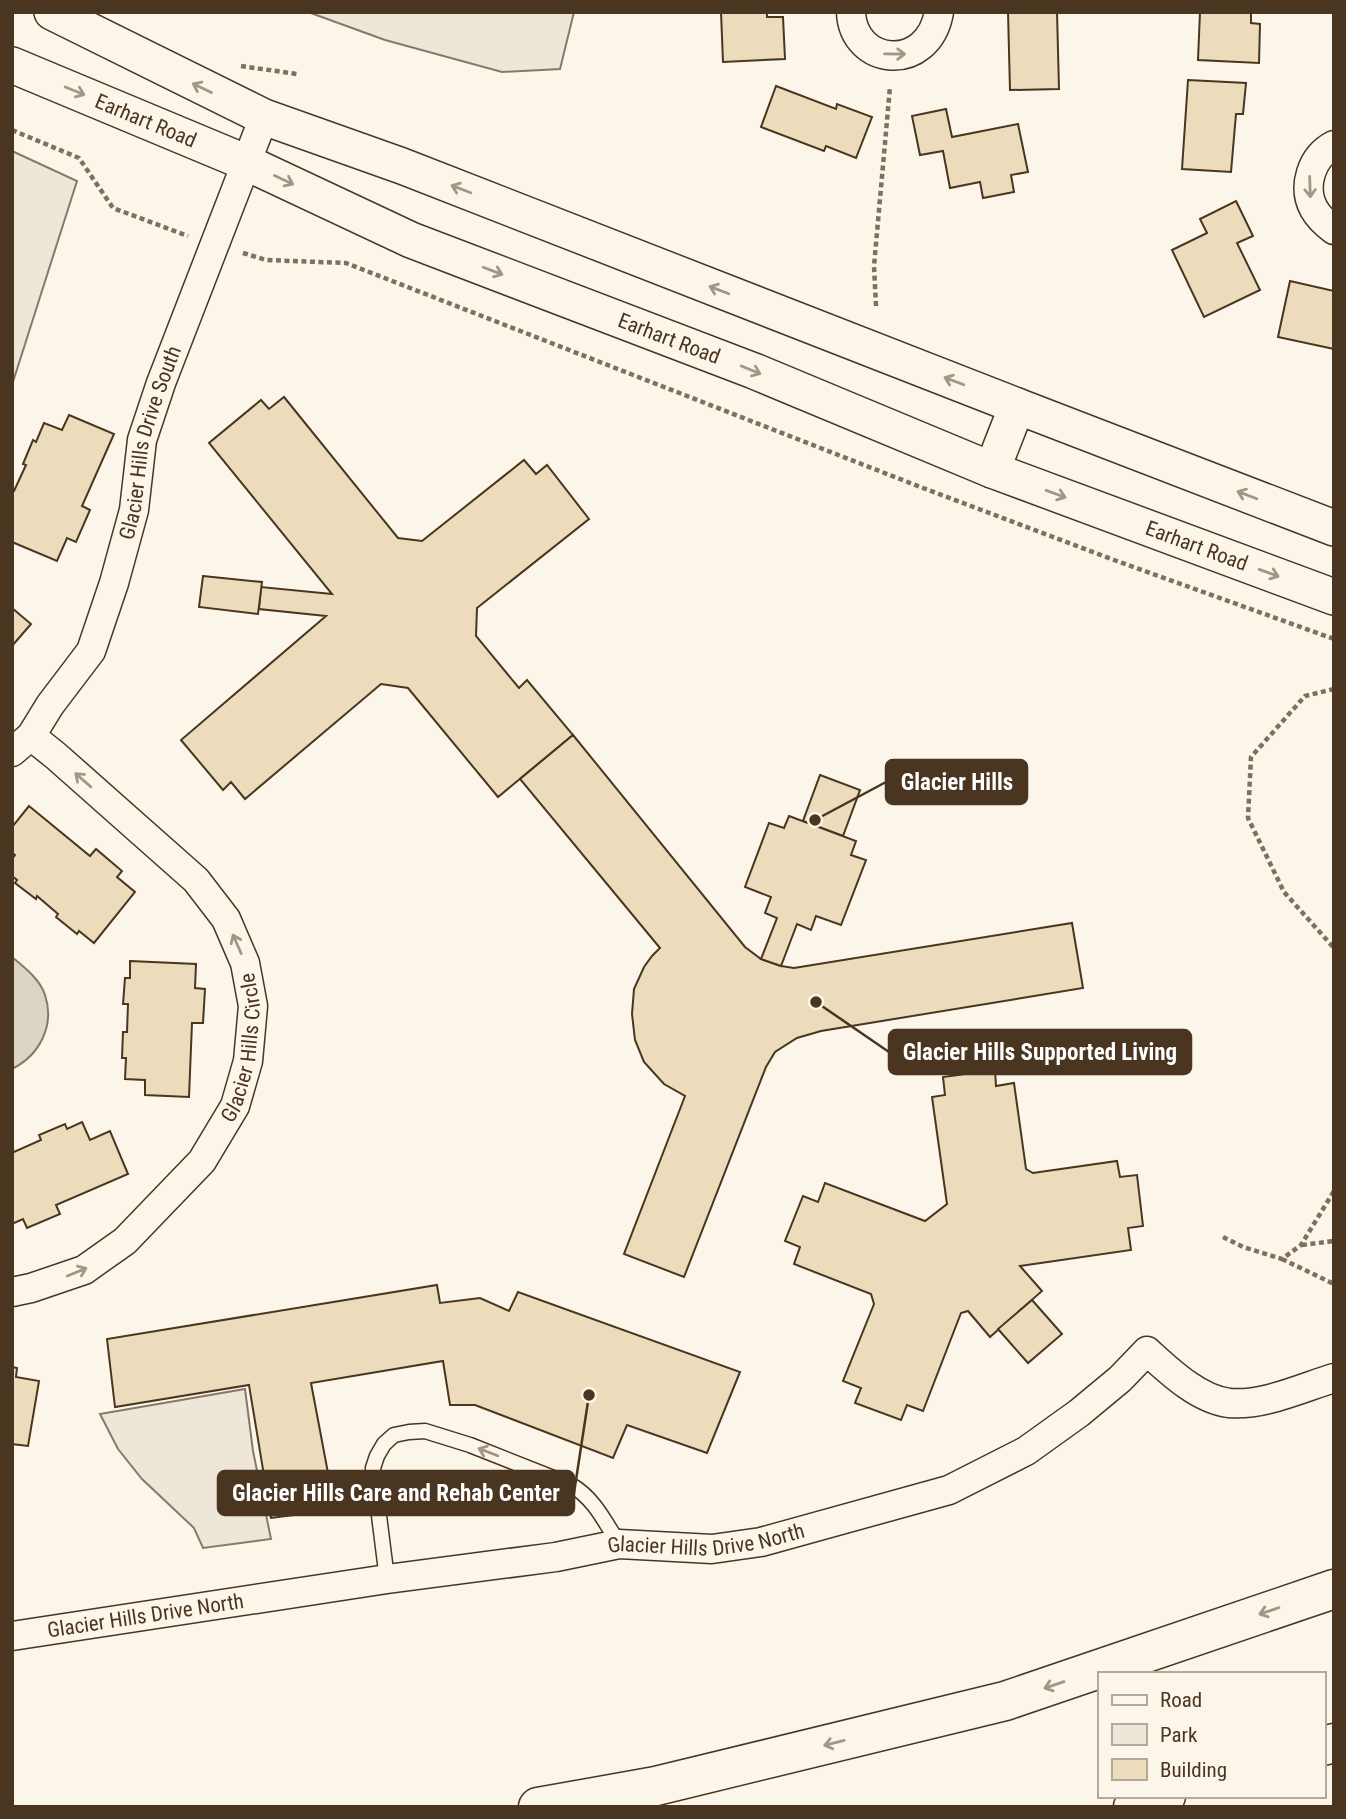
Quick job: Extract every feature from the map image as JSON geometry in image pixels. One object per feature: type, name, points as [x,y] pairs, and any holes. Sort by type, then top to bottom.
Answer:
[{"type":"highway","points":[[538,1807],[656,1786],[1005,1701],[1334,1589]]},
{"type":"highway","points":[[1132,1807],[1160,1798]]},
{"type":"street","points":[[52,12],[264,117],[402,166],[1334,528]]},
{"type":"street","points":[[851,12],[856,32],[864,43],[889,56],[918,50],[929,40],[937,26],[939,12]]},
{"type":"street","name":"Earhart Road","points":[[12,65],[247,163],[411,240],[754,371],[992,470],[1334,597]]},
{"type":"street","name":"Glacier Hills Drive South","points":[[22,744],[91,651],[114,583],[134,510],[142,440],[161,383],[264,117]]},
{"type":"street","points":[[1334,145],[1317,160],[1310,175],[1309,192],[1313,208],[1322,221],[1334,230]]},
{"type":"street","points":[[992,470],[1017,407]]},
{"type":"street","name":"Glacier Hills Circle","points":[[12,1292],[84,1270],[125,1241],[202,1161],[235,1106],[248,1061],[253,1006],[245,963],[226,919],[196,880],[56,756],[22,744]]},
{"type":"street","name":"Glacier Hills Drive North","points":[[12,1636],[387,1579],[556,1557],[619,1544],[712,1549],[761,1542],[949,1490],[1026,1451],[1079,1413],[1120,1379],[1147,1351],[1178,1379],[1202,1394],[1228,1403],[1261,1401],[1334,1378]]},
{"type":"lane","points":[[387,1579],[373,1468],[384,1444],[394,1436],[409,1432],[425,1431],[449,1438],[571,1485],[591,1500],[619,1544]]},
{"type":"path","points":[[876,306],[874,267],[890,87]]},
{"type":"path","points":[[12,130],[79,158],[113,208],[214,245],[266,260],[346,263],[911,483],[1334,639]]},
{"type":"path","points":[[1334,689],[1305,696],[1251,757],[1248,818],[1284,892],[1334,948]]},
{"type":"path","points":[[1282,1259],[1301,1245],[1334,1191]]},
{"type":"path","points":[[1223,1237],[1243,1247],[1282,1259],[1334,1284]]},
{"type":"path","points":[[1301,1245],[1334,1241]]},
{"type":"green space","points":[[308,12],[574,12],[560,69],[502,72],[385,40]]},
{"type":"green space","points":[[12,151],[77,181],[12,385]]},
{"type":"green space","points":[[245,1389],[253,1451],[271,1539],[203,1548],[194,1528],[142,1479],[118,1449],[100,1414]]},
{"type":"shaded area","points":[[12,957],[39,984],[48,1006],[48,1017],[43,1038],[37,1047],[30,1056],[12,1069]]},
{"type":"building","points":[[721,12],[767,12],[767,17],[783,17],[785,59],[723,62]]},
{"type":"building","points":[[1008,12],[1057,12],[1059,89],[1010,90]]},
{"type":"building","points":[[1200,12],[1251,12],[1251,23],[1260,24],[1259,63],[1198,60]]},
{"type":"building","points":[[1188,80],[1246,83],[1243,114],[1236,114],[1231,172],[1182,169]]},
{"type":"building","points":[[776,86],[836,109],[837,104],[872,117],[856,158],[826,146],[824,151],[761,127]]},
{"type":"building","points":[[946,109],[952,137],[1018,124],[1028,172],[1011,175],[1014,192],[983,198],[980,182],[950,188],[943,151],[920,155],[912,116]]},
{"type":"building","points":[[1236,201],[1253,236],[1237,243],[1260,290],[1204,317],[1172,250],[1207,233],[1200,219]]},
{"type":"building","points":[[1290,281],[1334,291],[1334,349],[1278,337]]},
{"type":"building","points":[[284,397],[398,538],[422,541],[524,460],[536,474],[547,465],[589,519],[477,608],[476,636],[519,688],[527,680],[573,735],[498,797],[408,688],[381,684],[245,799],[231,782],[223,790],[181,740],[326,616],[259,609],[261,587],[332,594],[209,443],[261,400],[269,409]]},
{"type":"building","points":[[69,415],[114,434],[82,506],[90,510],[76,542],[67,538],[57,561],[12,542],[12,491],[26,465],[23,464],[33,440],[36,442],[44,423],[62,430]]},
{"type":"building","points":[[203,576],[262,582],[258,614],[199,607]]},
{"type":"building","points":[[12,608],[31,624],[12,646]]},
{"type":"building","points":[[573,735],[745,947],[761,959],[794,968],[1072,923],[1083,988],[821,1031],[797,1038],[775,1052],[766,1067],[684,1277],[624,1254],[685,1096],[664,1084],[644,1062],[635,1040],[632,1014],[634,989],[644,967],[660,948],[520,779]]},
{"type":"building","points":[[820,775],[860,790],[843,836],[803,821]]},
{"type":"building","points":[[29,806],[90,856],[96,849],[122,871],[117,877],[135,892],[94,943],[79,931],[77,934],[56,917],[58,914],[37,896],[36,899],[15,883],[17,880],[12,876],[12,859],[15,855],[12,853],[12,827]]},
{"type":"building","points":[[789,816],[856,841],[851,855],[866,860],[841,925],[816,916],[811,930],[797,924],[781,966],[761,959],[777,918],[765,913],[771,897],[745,887],[769,823],[784,828]]},
{"type":"building","points":[[130,961],[196,964],[195,988],[205,989],[203,1023],[192,1023],[189,1097],[145,1095],[145,1080],[125,1079],[126,1058],[122,1058],[123,1032],[127,1032],[128,1004],[123,1004],[125,978],[130,978]]},
{"type":"building","points":[[995,1070],[996,1086],[1014,1083],[1026,1169],[1033,1173],[1117,1161],[1120,1177],[1137,1175],[1143,1226],[1128,1228],[1131,1250],[1020,1266],[1042,1291],[990,1337],[968,1311],[961,1313],[923,1411],[907,1405],[901,1420],[855,1403],[861,1388],[843,1381],[874,1304],[871,1294],[794,1264],[800,1247],[785,1241],[803,1196],[818,1202],[825,1183],[925,1221],[947,1204],[932,1097],[945,1095],[943,1077]]},
{"type":"building","points":[[82,1122],[90,1140],[110,1131],[128,1174],[56,1205],[60,1214],[27,1228],[23,1219],[12,1224],[12,1148],[14,1152],[41,1140],[39,1135],[65,1124],[67,1129]]},
{"type":"building","points":[[437,1285],[440,1303],[480,1298],[509,1311],[518,1292],[740,1372],[707,1453],[627,1425],[613,1458],[475,1405],[450,1405],[443,1361],[311,1383],[335,1510],[271,1518],[249,1385],[115,1407],[107,1339]]},
{"type":"building","points":[[1032,1300],[1062,1334],[1028,1363],[998,1329]]},
{"type":"building","points":[[12,1367],[17,1368],[16,1377],[39,1381],[28,1446],[12,1444]]},
{"type":"place","name":"Glacier Hills","points":[[815,820]]},
{"type":"place","name":"Glacier Hills Supported Living","points":[[816,1002]]},
{"type":"place","name":"Glacier Hills Care and Rehab Center","points":[[589,1395]]}]
